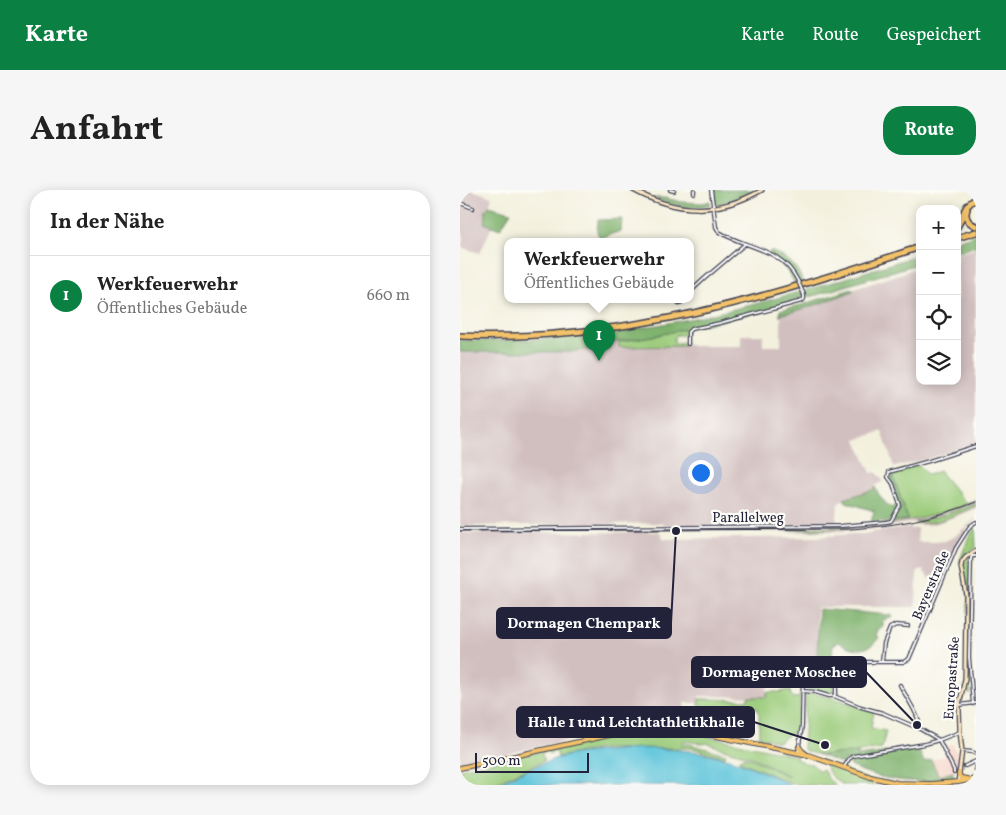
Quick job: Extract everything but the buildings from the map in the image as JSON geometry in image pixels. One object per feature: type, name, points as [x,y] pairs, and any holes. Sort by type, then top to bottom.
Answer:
[{"type":"highway","points":[[961,218],[966,207],[971,201],[976,200]]},
{"type":"highway","points":[[961,235],[976,229],[968,221],[966,213],[969,205],[976,200]]},
{"type":"highway","points":[[460,337],[516,339],[561,337],[622,330],[676,320],[792,291],[917,250]]},
{"type":"main road","points":[[634,190],[654,200],[676,207],[695,209],[713,208],[738,202],[762,190]]},
{"type":"main road","name":"Europastraße","points":[[958,784],[957,773],[962,751],[959,705],[964,679],[966,595],[961,568],[962,562],[966,557],[976,553]]},
{"type":"main road","points":[[460,768],[656,725],[808,755],[871,777],[897,782],[958,784],[974,779]]},
{"type":"main road","points":[[799,747],[808,755]]},
{"type":"main road","points":[[957,773],[962,779],[974,779]]},
{"type":"main road","points":[[946,784],[954,785]]},
{"type":"street","points":[[670,190],[674,191]]},
{"type":"street","points":[[688,344],[688,332],[691,329],[720,323],[804,299],[798,281],[781,259],[719,232],[716,227],[711,190]]},
{"type":"street","points":[[460,203],[473,208]]},
{"type":"street","points":[[694,288],[745,244]]},
{"type":"street","name":"Parallelweg","points":[[460,529],[840,526],[886,522],[892,519],[900,507],[893,484],[888,477],[889,472],[976,446]]},
{"type":"street","name":"Bayerstraße","points":[[882,662],[903,662],[911,656],[956,548],[972,524],[976,522]]},
{"type":"street","points":[[959,705],[974,704],[969,657],[970,576],[971,557],[976,553]]},
{"type":"street","points":[[970,576],[976,576]]},
{"type":"street","points":[[834,696],[836,693],[837,663],[882,662],[883,648],[890,628],[908,626]]},
{"type":"street","points":[[798,753],[802,725],[803,668]]},
{"type":"street","points":[[900,685],[911,704],[920,729]]},
{"type":"street","points":[[803,691],[834,696],[897,718],[920,729],[939,740],[957,773]]},
{"type":"street","points":[[844,768],[853,756],[918,746],[960,732]]},
{"type":"street","points":[[962,751],[976,754]]},
{"type":"street","points":[[965,766],[976,762],[976,770]]},
{"type":"shaded area","points":[[460,190],[472,190],[492,197],[485,211],[484,223],[492,226],[480,253],[463,248],[462,246]]},
{"type":"shaded area","points":[[976,248],[976,443],[928,459],[894,467],[882,431],[856,440],[871,473],[876,472],[883,481],[872,490],[840,501],[836,525],[663,526],[663,523],[460,526],[460,352],[569,352],[609,348],[609,343],[619,342],[620,347],[684,346],[684,344],[691,344],[691,346],[741,346],[741,335],[763,335],[763,346],[781,346],[781,312],[916,268],[916,385],[961,385],[961,253]]},
{"type":"shaded area","points":[[976,501],[976,504],[916,522],[933,522],[976,506],[976,508],[929,525],[914,524],[914,522],[877,529],[849,531],[755,532],[755,530],[836,529],[877,526],[925,518]]},
{"type":"shaded area","points":[[976,518],[957,544],[946,566],[929,579],[923,570],[917,572],[916,607],[817,607],[817,656],[808,656],[808,664],[805,668],[793,671],[794,684],[767,687],[767,697],[699,696],[699,703],[685,703],[684,725],[660,722],[643,724],[478,760],[476,763],[460,766],[460,533],[660,532],[664,539],[815,537],[871,534],[872,532],[909,527],[912,529],[917,528],[918,542],[935,542],[945,541],[954,537]]},
{"type":"shaded area","points":[[953,744],[959,760],[956,770],[955,772],[939,776],[931,760],[947,755],[943,748]]},
{"type":"green space","points":[[715,190],[755,190],[716,205],[713,196]]},
{"type":"green space","points":[[654,198],[665,198],[682,202],[703,203],[710,201],[710,205],[698,207],[681,206]]},
{"type":"green space","points":[[489,206],[511,212],[500,229],[484,223],[485,211]]},
{"type":"green space","points":[[622,219],[621,231],[600,238],[597,232],[598,220]]},
{"type":"green space","points":[[976,234],[976,246],[961,251],[961,240]]},
{"type":"green space","points":[[770,251],[791,262],[803,282],[795,285],[784,268],[768,255]]},
{"type":"green space","points":[[916,255],[916,264],[810,297],[803,293],[803,297],[799,299],[770,309],[658,335],[609,343],[609,348],[569,352],[460,352],[460,340],[520,340],[579,336],[636,328],[694,318],[751,305],[863,273]]},
{"type":"green space","points":[[852,289],[853,291],[810,307],[782,314],[780,317],[780,310]]},
{"type":"green space","points":[[687,328],[686,335],[676,335],[674,339],[676,343],[686,343],[684,346],[619,347],[619,342]]},
{"type":"green space","points":[[918,465],[928,475],[939,471],[966,503],[976,500],[946,512],[907,521],[908,519],[892,473]]},
{"type":"green space","points":[[892,473],[908,520],[871,522],[874,511],[846,502],[844,499],[872,490],[875,487],[882,499],[891,508],[898,505],[891,483]]},
{"type":"green space","points":[[976,504],[976,506],[954,516],[938,521],[915,522],[944,515]]},
{"type":"green space","points":[[895,516],[906,521],[853,528],[727,530],[727,528],[868,525],[888,523]]},
{"type":"green space","points":[[975,525],[976,548],[965,555],[959,563],[969,536]]},
{"type":"green space","points":[[970,557],[968,652],[971,694],[968,691],[964,691],[963,702],[961,702],[967,676],[968,591],[963,567]]},
{"type":"green space","points":[[819,609],[893,616],[892,618],[888,617],[887,620],[883,619],[883,627],[876,635],[879,637],[871,646],[855,649],[839,642],[833,645],[832,657],[817,656]]},
{"type":"green space","points":[[807,668],[833,668],[833,694],[808,689]]},
{"type":"green space","points":[[789,690],[794,698],[800,697],[799,730],[798,733],[790,734],[779,742],[759,737],[759,713],[757,708],[699,706],[699,699],[748,700],[748,697],[767,697],[767,692]]},
{"type":"green space","points":[[806,693],[849,703],[874,712],[871,728],[886,731],[882,748],[829,754],[818,754],[803,749]]},
{"type":"green space","points":[[653,727],[670,728],[793,755],[796,756],[797,760],[812,764],[819,771],[823,769],[829,780],[836,785],[796,785],[739,761],[739,759],[745,757],[753,759],[789,777],[752,757],[707,743],[686,741],[682,742],[682,744],[689,744],[726,754],[725,757],[691,748],[602,749],[558,757],[556,751],[549,754],[547,751],[542,753],[544,761],[489,785],[460,785],[460,769]]},
{"type":"green space","points":[[918,748],[924,762],[931,760],[939,776],[953,772],[954,779],[907,781],[884,778],[851,766],[846,760],[843,764],[817,754],[858,752],[858,756]]},
{"type":"green space","points":[[823,761],[870,780],[874,785],[843,785],[831,776]]},
{"type":"water","points":[[641,748],[679,750],[717,756],[747,765],[791,785],[493,785],[557,758],[602,750]]},
{"type":"railway","points":[[460,531],[851,529],[915,520],[946,513],[976,502]]},
{"type":"place","name":"Werkfeuerwehr","points":[[599,361]]},
{"type":"place","name":"Dormagen Chempark","points":[[676,531]]},
{"type":"place","name":"Dormagener Moschee","points":[[917,725]]},
{"type":"place","name":"Halle 1 und Leichtathletikhalle","points":[[825,745]]}]
